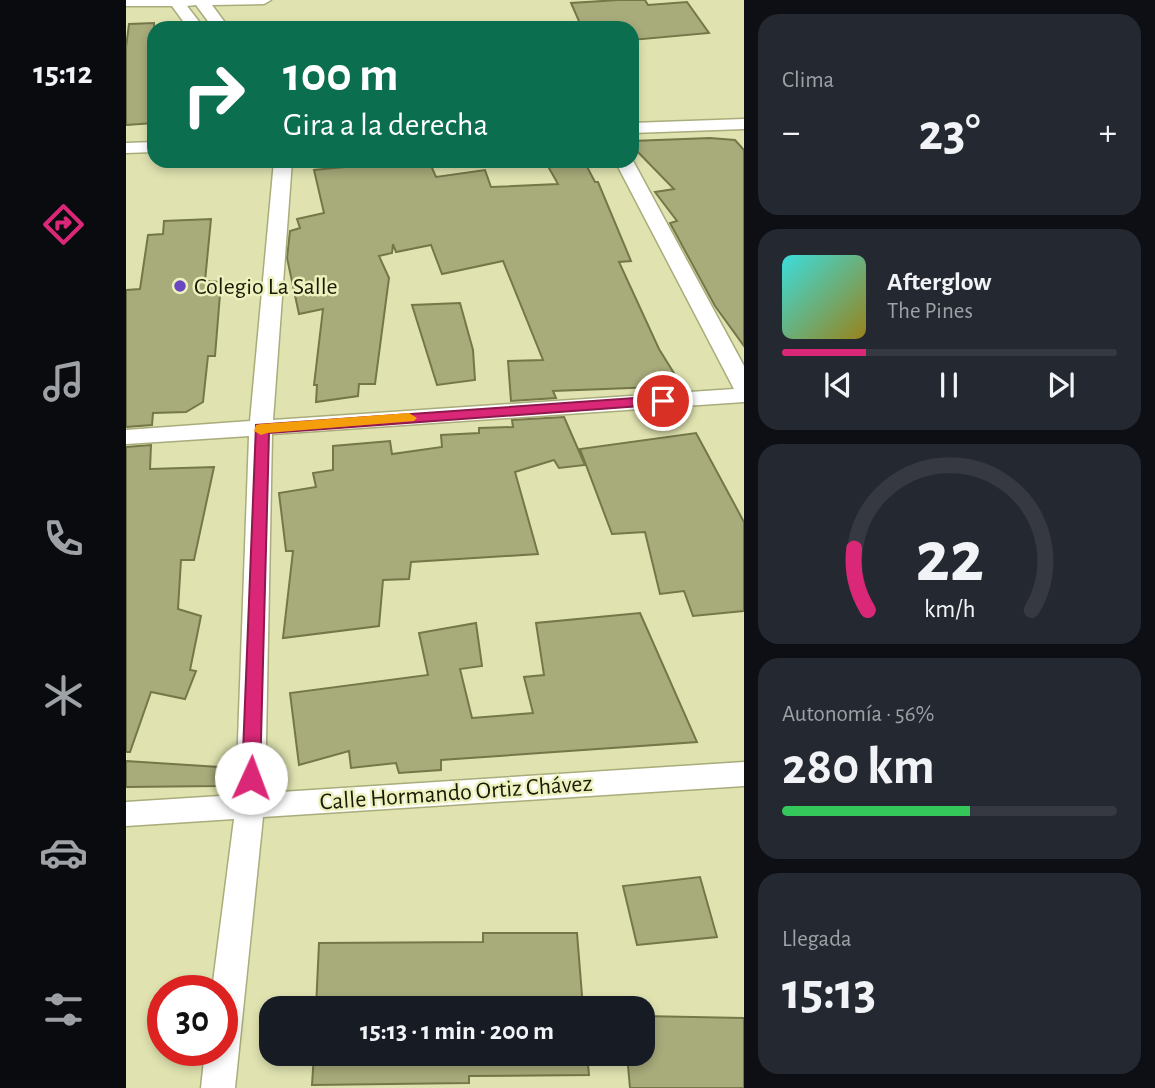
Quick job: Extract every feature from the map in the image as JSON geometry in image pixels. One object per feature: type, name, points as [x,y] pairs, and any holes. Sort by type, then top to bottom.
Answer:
[{"type":"street","points":[[126,2],[264,0]]},
{"type":"street","points":[[175,1],[191,21]]},
{"type":"street","points":[[201,1],[216,21]]},
{"type":"street","points":[[639,128],[744,124]]},
{"type":"street","points":[[126,148],[147,147]]},
{"type":"street","points":[[230,975],[250,805],[261,428],[282,168]]},
{"type":"street","points":[[628,168],[744,387]]},
{"type":"street","points":[[126,437],[744,395]]},
{"type":"street","name":"Calle Hormando Ortiz Chávez","points":[[126,814],[744,774]]},
{"type":"street","points":[[218,1088],[220,1066]]},
{"type":"building","points":[[645,0],[648,5],[687,2],[709,33],[639,39],[639,21],[579,21],[571,3]]},
{"type":"building","points":[[147,23],[147,124],[126,125],[126,47],[129,24]]},
{"type":"building","points":[[710,138],[735,140],[744,150],[744,346],[715,306],[670,223],[677,221],[655,192],[674,189],[639,153],[639,141]]},
{"type":"building","points":[[432,168],[436,177],[485,170],[491,187],[558,184],[549,168],[588,168],[595,182],[598,182],[631,261],[619,262],[659,349],[682,386],[553,391],[556,398],[511,401],[508,361],[543,360],[503,261],[442,274],[431,245],[396,252],[393,244],[392,253],[379,256],[389,278],[375,384],[359,384],[358,396],[316,402],[317,385],[314,385],[323,309],[299,314],[287,258],[290,231],[300,228],[297,219],[324,213],[314,170]]},
{"type":"building","points":[[211,219],[205,281],[221,282],[215,356],[208,356],[203,402],[186,412],[153,413],[152,425],[126,427],[126,290],[140,289],[148,235],[163,234],[164,221]]},
{"type":"building","points":[[460,303],[473,350],[475,380],[437,385],[412,305]]},
{"type":"building","points":[[564,417],[585,465],[559,468],[554,460],[515,472],[538,554],[411,562],[409,579],[383,580],[379,626],[283,638],[293,551],[286,551],[279,493],[316,487],[313,473],[333,470],[333,446],[390,441],[392,454],[442,447],[441,435],[479,433],[479,428],[513,427],[512,420]]},
{"type":"building","points":[[696,433],[744,522],[744,611],[693,616],[684,591],[660,594],[645,532],[612,534],[580,449]]},
{"type":"building","points":[[151,445],[150,469],[214,467],[194,560],[181,560],[178,609],[201,616],[190,670],[196,671],[185,699],[151,692],[130,752],[126,752],[126,447]]},
{"type":"building","points":[[640,613],[697,742],[441,760],[441,770],[399,773],[396,763],[351,768],[349,751],[299,765],[290,693],[428,675],[419,633],[476,623],[482,666],[460,669],[472,718],[533,713],[524,677],[544,675],[536,623]]},
{"type":"building","points":[[126,761],[219,767],[218,786],[126,787]]},
{"type":"building","points":[[700,877],[717,937],[637,945],[623,886]]},
{"type":"building","points":[[483,933],[577,933],[582,996],[317,996],[319,943],[483,942]]},
{"type":"building","points":[[655,1016],[744,1018],[744,1088],[630,1088],[628,1066],[655,1066]]},
{"type":"building","points":[[313,1066],[588,1066],[589,1075],[469,1076],[469,1083],[312,1085]]},
{"type":"slow traffic","points":[[261,431],[261,428],[409,418]]},
{"type":"place","name":"Colegio La Salle","points":[[180,286]]},
{"type":"route","points":[[251,778],[261,428],[663,401]]}]
